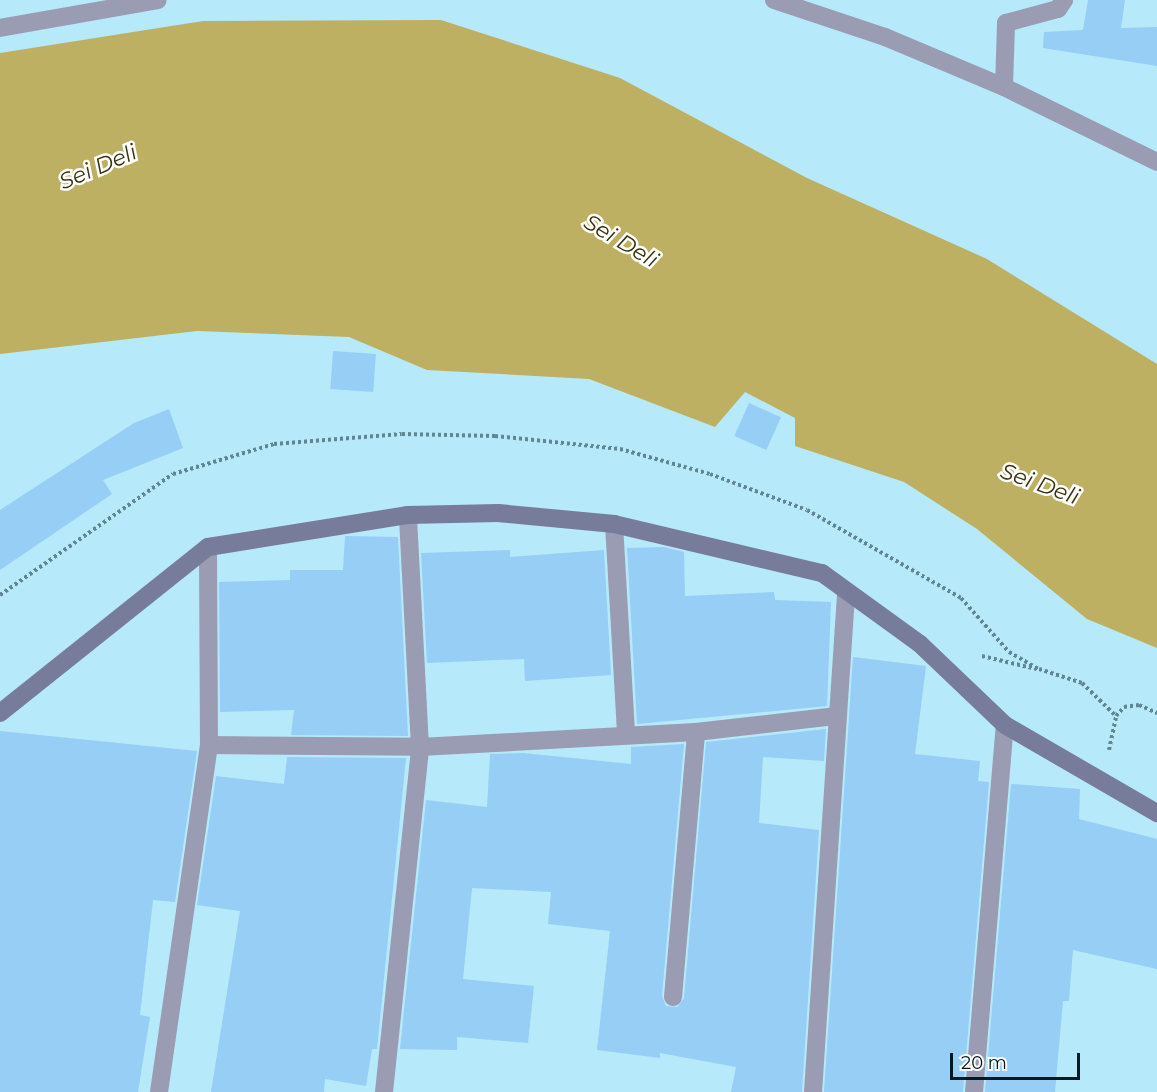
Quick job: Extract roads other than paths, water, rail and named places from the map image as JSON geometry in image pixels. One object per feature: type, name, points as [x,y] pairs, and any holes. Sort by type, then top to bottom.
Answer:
[{"type":"street","points":[[0,28],[158,0]]},
{"type":"street","points":[[774,0],[885,37],[1004,87],[1157,162]]},
{"type":"street","points":[[1004,87],[1006,23],[1058,9],[1064,0]]},
{"type":"street","points":[[0,713],[208,547],[408,514],[498,513],[614,524],[822,573],[846,594],[920,644],[1005,725],[1157,813]]},
{"type":"street","points":[[384,1092],[420,747],[408,514]]},
{"type":"street","points":[[614,524],[626,735]]},
{"type":"street","points":[[159,1092],[210,745],[208,547]]},
{"type":"street","points":[[813,1092],[846,594]]},
{"type":"street","points":[[210,745],[420,747],[696,732],[837,716]]},
{"type":"street","points":[[974,1092],[1005,725]]},
{"type":"street","points":[[673,997],[696,732]]},
{"type":"water","name":"Sei Deli","points":[[441,20],[620,78],[807,178],[987,259],[1157,364],[1157,648],[1087,619],[977,529],[904,482],[795,446],[795,418],[745,392],[715,427],[589,379],[427,370],[349,337],[197,331],[0,354],[0,53],[203,21]]}]
